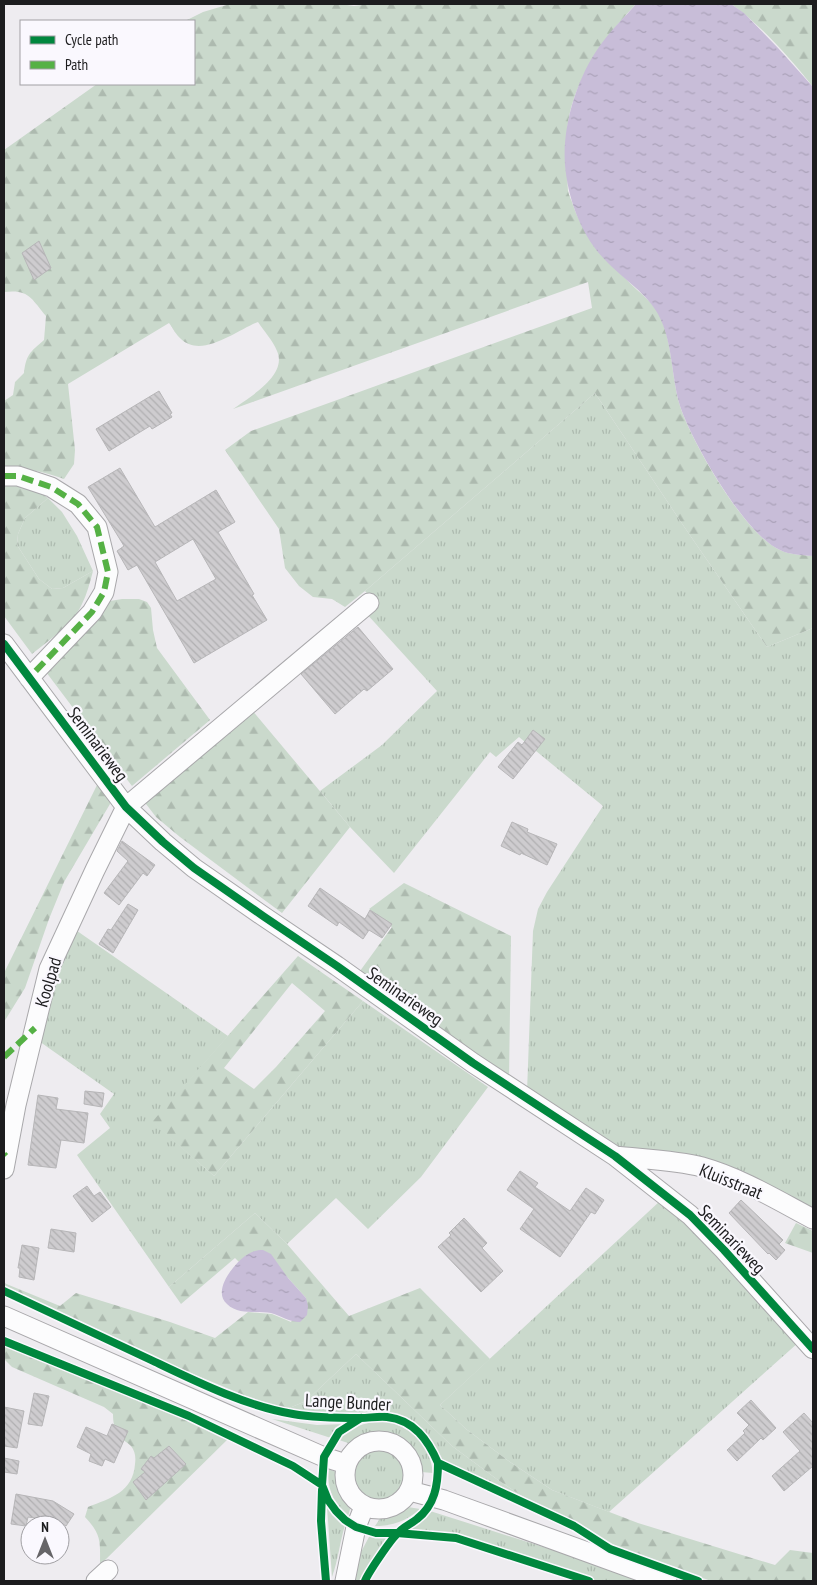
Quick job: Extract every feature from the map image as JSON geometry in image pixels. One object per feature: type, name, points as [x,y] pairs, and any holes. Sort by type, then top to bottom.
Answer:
[{"type":"street","points":[[4,476],[18,476],[51,487],[78,504],[97,527],[108,572],[104,592],[92,612],[29,678]]},
{"type":"street","points":[[126,807],[369,603]]},
{"type":"street","name":"Seminarieweg","points":[[4,644],[126,807],[163,842],[194,868],[337,966],[473,1063],[614,1156],[690,1215],[813,1349]]},
{"type":"street","name":"Koolpad","points":[[4,1170],[16,1105],[49,969],[94,870],[126,807]]},
{"type":"street","name":"Kluisstraat","points":[[614,1156],[700,1167],[734,1178],[813,1219]]},
{"type":"street","points":[[4,1316],[346,1464]]},
{"type":"street","points":[[382,1441],[393,1444],[409,1458],[413,1469],[413,1481],[410,1491],[404,1500],[385,1510],[374,1510],[364,1507],[354,1500],[347,1489],[344,1477],[346,1464],[360,1446],[370,1442],[382,1441]]},
{"type":"street","points":[[410,1491],[444,1500],[667,1581]]},
{"type":"street","points":[[346,1581],[356,1527],[364,1507]]},
{"type":"green space","points":[[230,4],[340,4],[354,6],[370,4],[636,4],[603,44],[584,74],[577,90],[567,127],[568,193],[589,237],[603,255],[649,301],[659,314],[667,336],[680,406],[696,442],[721,486],[736,508],[766,541],[784,552],[813,556],[813,628],[767,647],[595,393],[345,607],[332,599],[313,597],[299,586],[285,568],[279,529],[225,450],[251,431],[592,308],[588,282],[233,409],[265,385],[277,369],[279,360],[277,351],[258,322],[220,341],[199,346],[189,344],[181,339],[169,323],[68,384],[75,450],[74,464],[64,479],[49,474],[4,466],[4,401],[13,395],[15,382],[24,373],[30,354],[44,340],[46,316],[29,296],[19,292],[4,292],[4,150],[96,85],[195,85],[195,20],[187,20],[203,12]]},
{"type":"green space","points":[[731,4],[813,4],[813,87],[775,42],[753,21]]},
{"type":"green space","points":[[595,393],[767,647],[813,628],[813,1211],[634,1150],[616,1146],[527,1092],[533,931],[538,909],[603,806],[519,737],[496,757],[490,752],[394,873],[350,827],[320,791],[382,745],[437,691],[365,612],[375,603],[365,591]]},
{"type":"green space","points":[[4,481],[30,486],[48,498],[25,518],[18,534],[17,545],[39,579],[52,589],[63,588],[93,571],[85,596],[73,618],[32,654],[4,616]]},
{"type":"green space","points":[[48,498],[62,512],[77,536],[93,571],[63,588],[52,589],[39,579],[17,545],[18,534],[25,518]]},
{"type":"green space","points":[[139,599],[147,602],[151,608],[157,648],[210,720],[132,786],[43,668],[102,607],[110,601]]},
{"type":"green space","points":[[251,709],[350,827],[282,913],[180,837],[156,817],[143,800]]},
{"type":"green space","points":[[99,781],[110,798],[110,804],[64,882],[25,988],[4,1022],[4,973]]},
{"type":"green space","points":[[404,883],[511,936],[509,1080],[360,971],[392,927],[369,909]]},
{"type":"green space","points":[[70,926],[228,1036],[153,1122],[214,1176],[363,1001],[488,1087],[421,1177],[368,1229],[336,1198],[287,1244],[255,1213],[169,1287],[77,1155],[110,1128],[100,1114],[114,1094],[36,1039]]},
{"type":"green space","points":[[298,956],[363,1001],[214,1176],[152,1122]],"holes":[[[292,983],[325,1011],[254,1089],[224,1068]]]},
{"type":"green space","points":[[660,1201],[681,1220],[799,1342],[609,1512],[552,1490],[466,1429],[440,1405]]},
{"type":"green space","points":[[255,1213],[287,1244],[349,1316],[420,1288],[490,1359],[440,1405],[466,1429],[552,1490],[638,1523],[775,1565],[790,1550],[813,1553],[813,1581],[711,1581],[609,1544],[589,1529],[534,1504],[452,1446],[356,1354],[306,1401],[287,1409],[253,1399],[124,1345],[50,1312],[4,1285],[4,1283],[60,1306],[76,1293],[215,1338],[248,1312],[272,1314],[291,1322],[306,1298],[288,1278],[245,1257],[239,1262],[235,1258],[181,1304],[169,1287]]},
{"type":"green space","points":[[796,1223],[813,1231],[813,1253],[785,1243]]},
{"type":"green space","points":[[4,1344],[228,1439],[100,1565],[99,1539],[95,1529],[85,1517],[88,1507],[112,1497],[125,1488],[133,1474],[135,1457],[133,1450],[117,1434],[113,1414],[104,1407],[12,1367],[4,1359]]},
{"type":"green space","points":[[356,1354],[452,1446],[534,1504],[439,1459],[431,1441],[420,1428],[405,1418],[388,1414],[317,1414],[287,1409],[306,1401]]},
{"type":"green space","points":[[272,1419],[317,1425],[346,1424],[338,1429],[331,1438]]},
{"type":"green space","points":[[387,1421],[413,1433],[419,1439],[428,1453],[433,1473],[421,1472],[418,1459],[412,1449],[395,1436],[374,1434],[351,1444],[339,1440],[349,1431],[360,1425]]},
{"type":"green space","points":[[380,1450],[394,1454],[401,1461],[405,1475],[401,1489],[394,1496],[380,1500],[366,1496],[359,1489],[355,1475],[359,1461],[366,1454]]},
{"type":"green space","points":[[329,1469],[338,1473],[341,1491],[351,1506],[348,1516],[339,1507],[332,1495],[328,1476]]},
{"type":"green space","points":[[327,1506],[340,1522],[345,1525],[332,1577]]},
{"type":"green space","points":[[408,1507],[420,1509],[410,1517],[399,1522],[375,1526],[381,1517],[398,1513]]},
{"type":"green space","points":[[430,1511],[559,1552],[639,1581],[598,1581],[454,1535],[409,1530]]},
{"type":"green space","points":[[370,1535],[390,1535],[372,1560],[361,1581],[355,1581],[360,1554]]},
{"type":"water","points":[[636,4],[731,4],[744,13],[813,87],[813,556],[784,552],[766,541],[751,526],[721,486],[696,442],[680,406],[669,347],[663,324],[658,314],[642,293],[599,253],[584,230],[573,205],[565,165],[565,150],[566,134],[573,103],[591,59],[612,30]]},
{"type":"water","points":[[263,1250],[271,1254],[288,1278],[306,1298],[308,1306],[307,1315],[300,1322],[266,1312],[237,1310],[232,1308],[223,1299],[223,1285],[235,1265],[249,1253]]},
{"type":"building","points":[[39,241],[51,268],[34,280],[22,253]]},
{"type":"building","points":[[159,391],[172,413],[170,414],[172,417],[152,429],[150,426],[109,451],[96,429]]},
{"type":"building","points":[[120,468],[155,527],[216,490],[235,522],[218,532],[267,620],[194,663],[137,565],[128,570],[117,551],[124,546],[88,487]],"holes":[[[193,539],[216,579],[177,601],[155,562]]]},
{"type":"building","points":[[358,627],[393,669],[367,691],[364,689],[335,714],[301,674]]},
{"type":"building","points":[[533,730],[545,739],[513,779],[498,767],[518,742],[522,745]]},
{"type":"building","points":[[512,822],[528,829],[527,832],[557,844],[547,865],[501,846]]},
{"type":"building","points":[[122,841],[155,865],[147,876],[143,873],[119,905],[104,893],[128,861],[117,851]]},
{"type":"building","points":[[320,888],[365,919],[370,910],[392,924],[382,938],[369,930],[363,939],[339,922],[337,926],[308,906]]},
{"type":"building","points":[[128,904],[138,910],[113,953],[99,944],[108,929],[111,930]]},
{"type":"building","points":[[85,1091],[104,1093],[102,1107],[84,1104]]},
{"type":"building","points":[[38,1095],[58,1098],[56,1109],[88,1113],[84,1143],[61,1140],[56,1168],[28,1165]]},
{"type":"building","points":[[520,1171],[538,1183],[535,1187],[570,1211],[586,1188],[604,1200],[595,1214],[591,1212],[560,1257],[520,1229],[534,1209],[507,1190]]},
{"type":"building","points":[[87,1186],[94,1196],[100,1192],[111,1207],[92,1222],[73,1196]]},
{"type":"building","points":[[741,1200],[783,1240],[779,1244],[785,1250],[776,1260],[729,1213]]},
{"type":"building","points":[[464,1218],[487,1243],[482,1248],[503,1271],[481,1292],[438,1247],[451,1235],[449,1233]]},
{"type":"building","points":[[51,1229],[76,1233],[74,1252],[48,1248]]},
{"type":"building","points":[[22,1245],[39,1248],[34,1280],[19,1277],[20,1268],[18,1268]]},
{"type":"building","points":[[34,1393],[49,1396],[42,1426],[28,1424]]},
{"type":"building","points":[[751,1400],[776,1428],[763,1440],[761,1438],[737,1461],[727,1450],[745,1433],[743,1431],[749,1425],[737,1413]]},
{"type":"building","points":[[4,1407],[24,1411],[17,1448],[4,1446]]},
{"type":"building","points":[[804,1413],[813,1423],[813,1466],[784,1491],[772,1476],[800,1451],[783,1432]]},
{"type":"building","points":[[112,1424],[128,1431],[114,1463],[105,1459],[102,1466],[89,1461],[91,1454],[77,1447],[86,1427],[107,1436]]},
{"type":"building","points":[[169,1446],[186,1464],[146,1500],[133,1482],[145,1472],[141,1469],[151,1456],[154,1458]]},
{"type":"building","points":[[4,1458],[19,1461],[17,1474],[4,1472]]},
{"type":"building","points":[[16,1494],[53,1501],[74,1514],[70,1520],[70,1515],[20,1515],[20,1525],[11,1524]]},
{"type":"marked path","points":[[4,476],[18,476],[51,487],[78,504],[97,527],[108,572],[104,592],[92,612],[29,678]]},
{"type":"marked path","points":[[4,1057],[35,1028]]},
{"type":"cycle path","points":[[4,644],[126,807],[163,842],[194,868],[337,966],[473,1063],[615,1156],[690,1215],[813,1349]]},
{"type":"cycle path","name":"Lange Bunder","points":[[4,1291],[203,1384],[257,1405],[293,1414],[327,1418],[384,1417],[405,1422],[425,1439],[438,1463],[574,1526],[610,1549],[698,1581]]},
{"type":"cycle path","points":[[4,1341],[189,1416],[293,1466],[322,1485]]},
{"type":"cycle path","name":"Lange Bunder","points":[[361,1418],[339,1432],[324,1457],[322,1485],[328,1500],[345,1520],[356,1527],[376,1533],[456,1538],[589,1581]]},
{"type":"cycle path","points":[[365,1581],[395,1536],[417,1519],[432,1501],[436,1487],[438,1463]]},
{"type":"cycle path","points":[[322,1490],[321,1521],[326,1581]]}]
